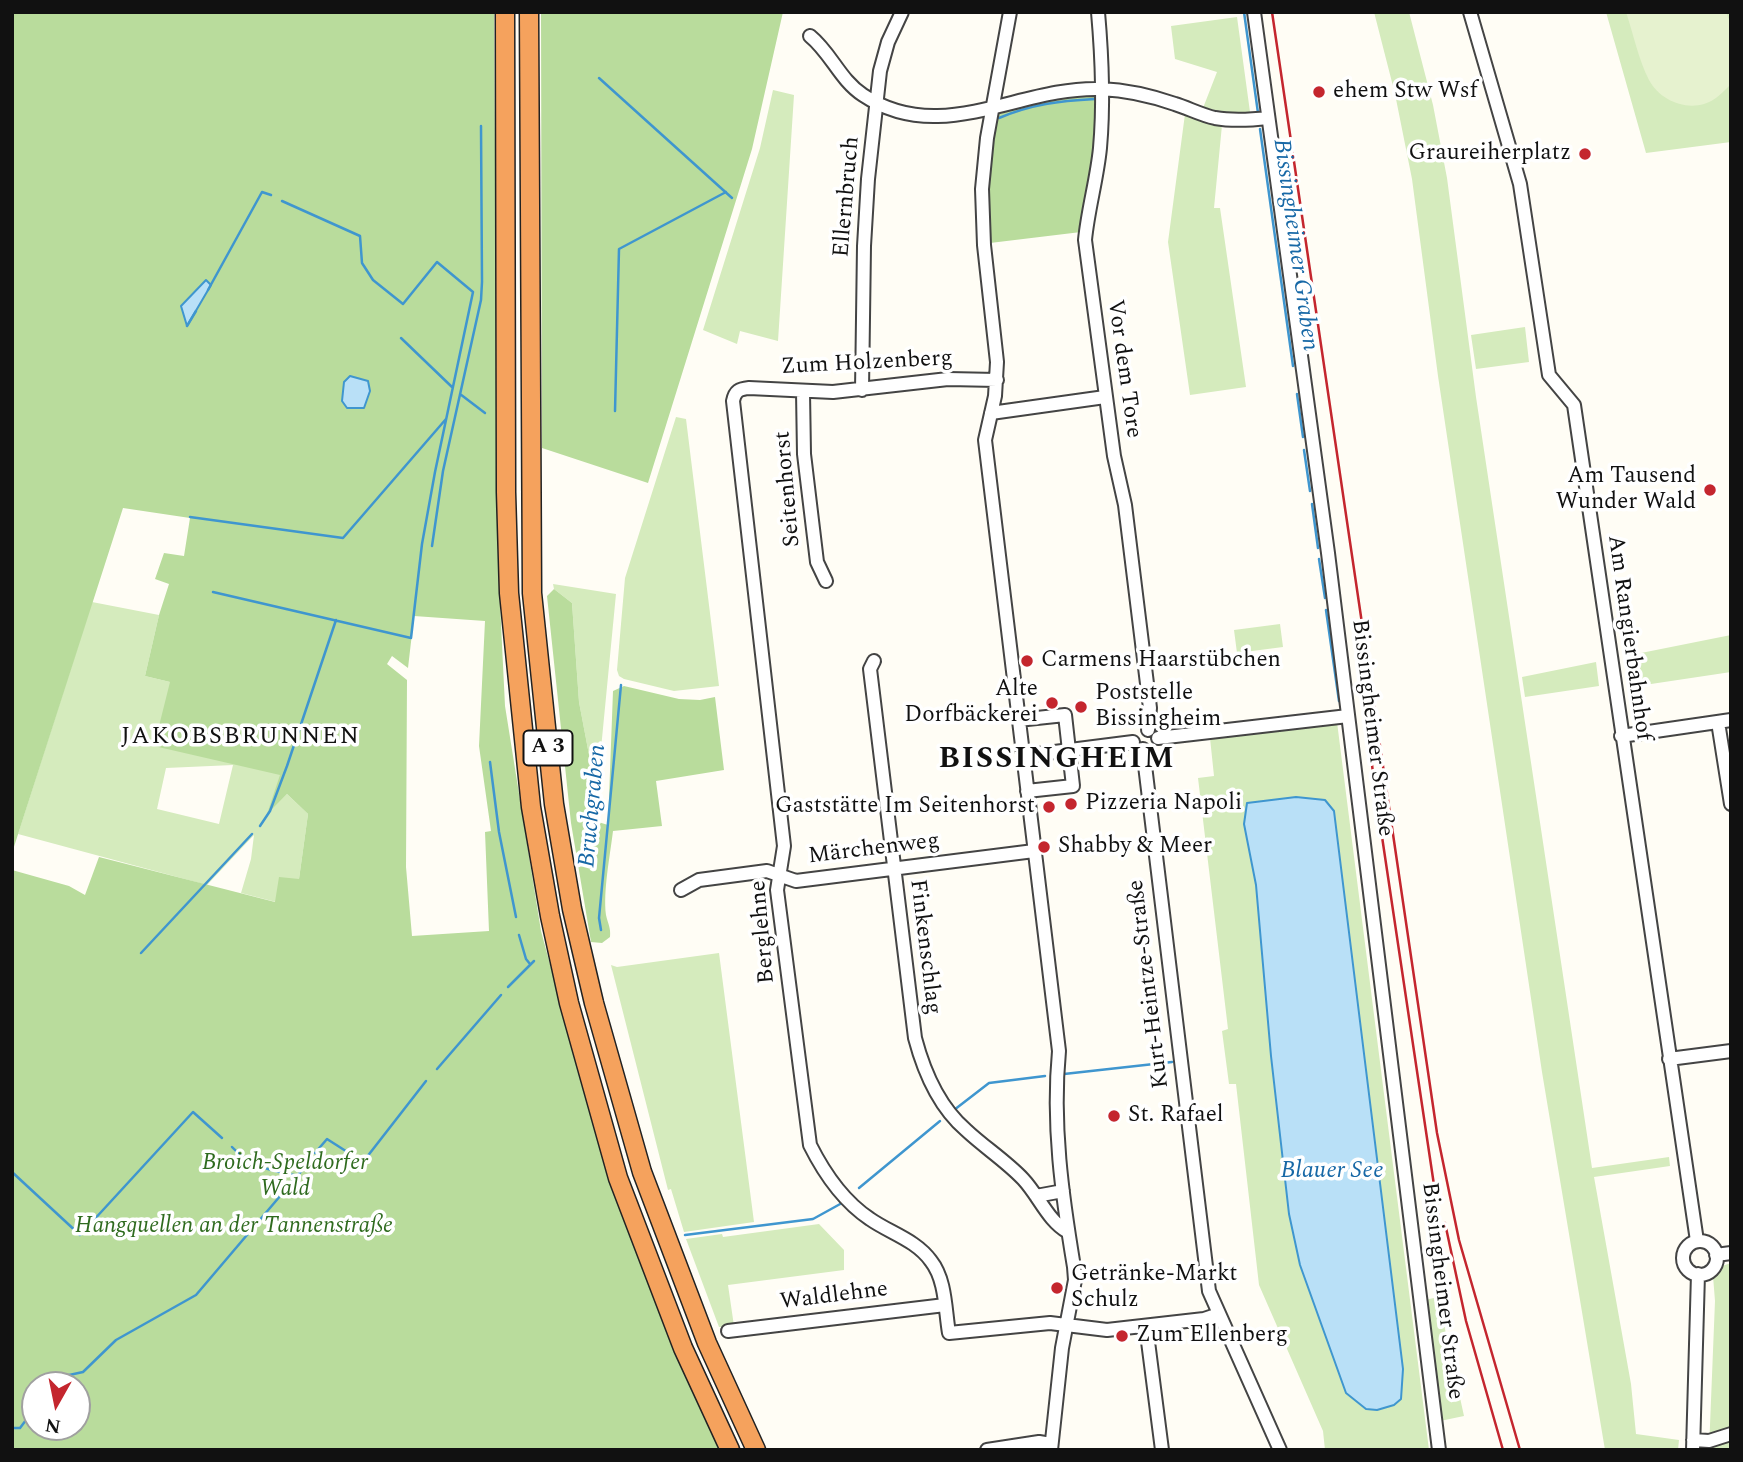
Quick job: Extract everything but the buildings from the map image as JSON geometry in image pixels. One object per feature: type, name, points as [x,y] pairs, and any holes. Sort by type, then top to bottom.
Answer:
[{"type":"highway","name":"A 3","points":[[505,12],[506,478],[509,593],[531,807],[569,1003],[618,1178],[682,1348],[730,1450]]},
{"type":"highway","name":"A 3","points":[[529,12],[532,593],[554,804],[572,909],[591,990],[638,1159],[707,1343],[756,1450]]},
{"type":"street","name":"Ellernbruch","points":[[862,390],[868,179],[880,71],[888,42],[902,12]]},
{"type":"street","points":[[987,1450],[1039,1442],[1051,1447],[1062,1348],[1075,1280],[1056,1135],[1059,1051],[985,440],[997,380],[984,245],[982,189],[987,138],[1010,12]]},
{"type":"street","name":"Vor dem Tore","points":[[1098,12],[1102,89],[1100,148],[1085,240],[1105,397],[1125,505],[1153,734]]},
{"type":"street","name":"Bissingheimer Straße","points":[[1254,12],[1348,716],[1439,1450]]},
{"type":"street","name":"Am Rangierbahnhof","points":[[1470,12],[1520,184],[1549,375],[1574,405],[1697,1241]]},
{"type":"street","points":[[810,36],[847,82],[877,103],[902,113],[929,117],[961,116],[1048,93],[1102,89],[1155,98],[1212,117],[1235,120],[1268,118]]},
{"type":"street","name":"Zum Holzenberg","points":[[740,389],[862,390],[948,379],[997,380]]},
{"type":"street","name":"Berglehne","points":[[740,389],[733,401],[783,846],[777,890],[810,1145],[821,1167],[845,1198],[869,1219],[916,1245],[932,1261],[938,1273],[948,1333],[1031,1324],[1068,1325]]},
{"type":"street","name":"Seitenhorst","points":[[803,391],[804,454],[817,562],[826,581]]},
{"type":"street","points":[[991,412],[1105,397]]},
{"type":"street","name":"Finkenschlag","points":[[874,661],[870,669],[893,869],[915,1038],[922,1067],[950,1114],[1023,1179],[1058,1226],[1068,1231]]},
{"type":"street","points":[[1017,720],[1065,715],[1073,786],[1027,790]]},
{"type":"street","points":[[1138,745],[1133,735],[1136,732],[1153,734],[1348,716]]},
{"type":"street","points":[[1621,736],[1725,721],[1731,804]]},
{"type":"street","points":[[1023,757],[1138,745],[1155,747],[1153,734]]},
{"type":"street","name":"Kurt-Heintze-Straße","points":[[1138,745],[1209,1291],[1280,1450]]},
{"type":"street","name":"Märchenweg","points":[[681,890],[699,880],[767,871],[796,881],[1034,851]]},
{"type":"street","points":[[1669,1059],[1731,1051]]},
{"type":"street","points":[[1037,1196],[1063,1191]]},
{"type":"street","points":[[1697,1241],[1709,1244],[1716,1255],[1713,1267],[1706,1273],[1698,1274],[1686,1268],[1683,1256],[1686,1248],[1697,1241]]},
{"type":"street","points":[[1716,1255],[1731,1253]]},
{"type":"street","points":[[1698,1274],[1693,1445],[1709,1441],[1718,1444],[1731,1434]]},
{"type":"street","name":"Waldlehne","points":[[728,1331],[945,1305]]},
{"type":"street","points":[[1068,1325],[1094,1330],[1204,1319],[1219,1314]]},
{"type":"street","points":[[1146,1326],[1162,1450]]},
{"type":"green space","name":"Broich-Speldorfer Wald","points":[[12,12],[494,12],[498,562],[505,706],[541,931],[586,1098],[610,1178],[721,1450],[12,1450],[12,870],[69,886],[85,895],[99,857],[275,902],[279,877],[299,879],[308,814],[287,794],[267,814],[280,775],[154,746],[170,682],[145,676],[169,584],[155,579],[164,553],[184,556],[190,518],[123,508],[12,853]],"holes":[[[414,616],[485,621],[479,746],[491,831],[485,832],[489,931],[412,936],[406,867],[407,680],[387,664],[392,656],[408,668]]]},
{"type":"green space","points":[[541,12],[783,12],[752,149],[648,483],[542,448]]},
{"type":"green space","points":[[1374,12],[1409,12],[1433,105],[1447,178],[1476,397],[1592,1168],[1669,1157],[1670,1166],[1594,1177],[1631,1384],[1636,1434],[1679,1440],[1678,1450],[1605,1450],[1542,1072],[1438,376],[1412,179],[1395,94]]},
{"type":"green space","points":[[1606,12],[1731,12],[1731,142],[1646,153]]},
{"type":"green space","points":[[1626,12],[1726,12],[1731,25],[1730,85],[1715,99],[1704,104],[1680,104],[1665,98],[1653,87],[1645,72]]},
{"type":"green space","points":[[1237,17],[1250,112],[1203,108],[1217,72],[1175,59],[1171,26]]},
{"type":"green space","points":[[773,90],[794,95],[778,341],[740,331],[737,344],[703,330],[760,148]]},
{"type":"green space","points":[[1094,96],[1097,100],[1095,146],[1081,232],[990,243],[988,189],[997,115],[1045,102]]},
{"type":"green space","points":[[1185,114],[1222,125],[1214,208],[1220,208],[1246,387],[1190,395],[1168,242]]},
{"type":"green space","points":[[1525,327],[1529,362],[1476,369],[1471,335]]},
{"type":"green space","points":[[676,417],[686,419],[719,686],[674,691],[624,679],[619,676],[617,670],[625,578]]},
{"type":"green space","points":[[553,584],[616,594],[594,821],[590,760],[579,702],[572,603],[554,589]]},
{"type":"green space","points":[[554,589],[572,603],[579,702],[590,760],[595,821],[608,825],[613,691],[624,686],[679,699],[700,700],[715,697],[724,770],[656,781],[662,826],[613,831],[605,895],[610,937],[602,943],[591,942],[571,823],[547,596]]},
{"type":"green space","points":[[92,602],[159,615],[145,676],[170,682],[281,775],[268,812],[287,794],[308,814],[299,879],[276,902],[241,893],[251,859],[254,835],[207,885],[18,834]],"holes":[[[233,765],[219,824],[157,809],[166,768]]]},
{"type":"green space","points":[[1280,624],[1283,647],[1237,653],[1234,630]]},
{"type":"green space","points":[[1731,635],[1731,672],[1631,687],[1626,656]]},
{"type":"green space","points":[[1596,662],[1599,686],[1525,697],[1522,677]]},
{"type":"green space","points":[[1337,722],[1429,1450],[1325,1450],[1323,1431],[1259,1285],[1236,1084],[1229,1084],[1222,1031],[1228,1029],[1198,778],[1214,776],[1210,738]]},
{"type":"green space","points":[[719,953],[754,1222],[684,1232],[671,1189],[668,1190],[611,965],[617,967]]},
{"type":"green space","points":[[819,1224],[844,1250],[844,1270],[728,1285],[734,1326],[719,1327],[686,1239],[722,1234],[723,1237]]},
{"type":"green space","points":[[1731,1263],[1731,1450],[1709,1450],[1715,1301],[1713,1276],[1722,1266]]},
{"type":"green space","points":[[1438,1297],[1464,1416],[1440,1421],[1425,1300]]},
{"type":"water","points":[[206,280],[211,285],[187,326],[181,306]]},
{"type":"water","points":[[350,376],[368,381],[370,391],[364,408],[347,408],[342,401],[344,382]]},
{"type":"water","name":"Blauer See","points":[[1296,797],[1325,800],[1334,811],[1403,1369],[1401,1399],[1394,1405],[1377,1410],[1366,1409],[1346,1393],[1300,1265],[1289,1214],[1271,1056],[1256,885],[1244,824],[1247,803]]},
{"type":"waterway","name":"Bissingheimer Graben","points":[[1244,12],[1258,113]]},
{"type":"waterway","points":[[599,78],[732,198]]},
{"type":"waterway","points":[[999,118],[1046,104],[1095,99]]},
{"type":"waterway","points":[[432,546],[443,471],[481,300],[481,126]]},
{"type":"waterway","name":"Bissingheimer Graben","points":[[1260,129],[1293,366]]},
{"type":"waterway","points":[[208,290],[262,192],[271,195]]},
{"type":"waterway","points":[[615,411],[619,249],[726,192]]},
{"type":"waterway","points":[[213,592],[411,638],[422,544],[473,292],[437,262],[403,304],[373,280],[362,263],[360,236],[282,201]]},
{"type":"waterway","points":[[187,326],[196,311]]},
{"type":"waterway","points":[[401,338],[452,387]]},
{"type":"waterway","points":[[460,394],[485,413]]},
{"type":"waterway","name":"Bissingheimer Graben","points":[[1297,394],[1303,437]]},
{"type":"waterway","points":[[190,517],[343,538],[446,419]]},
{"type":"waterway","name":"Bissingheimer Graben","points":[[1304,450],[1310,491]]},
{"type":"waterway","name":"Bissingheimer Graben","points":[[1312,504],[1318,548]]},
{"type":"waterway","name":"Bissingheimer Graben","points":[[1319,559],[1325,598]]},
{"type":"waterway","name":"Bissingheimer Graben","points":[[1326,610],[1339,701]]},
{"type":"waterway","points":[[260,826],[270,811],[287,766],[336,620]]},
{"type":"waterway","name":"Bruchgraben","points":[[601,930],[599,918],[621,685]]},
{"type":"waterway","points":[[490,762],[499,832],[516,917]]},
{"type":"waterway","points":[[141,953],[252,834]]},
{"type":"waterway","points":[[519,935],[530,964]]},
{"type":"waterway","points":[[508,987],[534,961]]},
{"type":"waterway","points":[[437,1069],[501,995]]},
{"type":"waterway","points":[[1064,1074],[1172,1062]]},
{"type":"waterway","points":[[954,1110],[989,1083],[1045,1076]]},
{"type":"waterway","points":[[315,1153],[327,1139],[363,1162],[426,1081]]},
{"type":"waterway","points":[[12,1172],[80,1235],[193,1112],[222,1138]]},
{"type":"waterway","points":[[859,1188],[940,1121]]},
{"type":"waterway","points":[[232,1147],[254,1164],[299,1176]]},
{"type":"waterway","points":[[84,1371],[116,1340],[196,1295],[309,1162]]},
{"type":"waterway","points":[[685,1235],[813,1219],[842,1203]]},
{"type":"waterway","points":[[12,1428],[21,1427]]},
{"type":"railway","points":[[1272,12],[1437,1133],[1459,1240],[1520,1450]]},
{"type":"railway","points":[[1368,727],[1441,1232]]},
{"type":"railway","points":[[1445,1223],[1466,1321],[1503,1450]]},
{"type":"place","name":"ehem Stw Wsf","points":[[1319,92]]},
{"type":"place","name":"Graureiherplatz","points":[[1585,154]]},
{"type":"place","name":"Am Tausend Wunder Wald","points":[[1710,490]]},
{"type":"place","name":"Carmens Haarstübchen","points":[[1027,661]]},
{"type":"place","name":"Alte Dorfbäckerei","points":[[1052,703]]},
{"type":"place","name":"Poststelle Bissingheim","points":[[1081,707]]},
{"type":"place","name":"Pizzeria Napoli","points":[[1071,804]]},
{"type":"place","name":"Gaststätte Im Seitenhorst","points":[[1049,807]]},
{"type":"place","name":"Shabby & Meer","points":[[1044,847]]},
{"type":"place","name":"St. Rafael","points":[[1114,1116]]},
{"type":"place","name":"Getränke-Markt Schulz","points":[[1057,1288]]},
{"type":"place","name":"Zum Ellenberg","points":[[1122,1336]]},
{"type":"district","name":"JAKOBSBRUNNEN","points":[[241,738]]},
{"type":"district","name":"BISSINGHEIM","points":[[1057,761]]},
{"type":"park label","name":"Hangquellen an der Tannenstraße","points":[[234,1227]]}]
